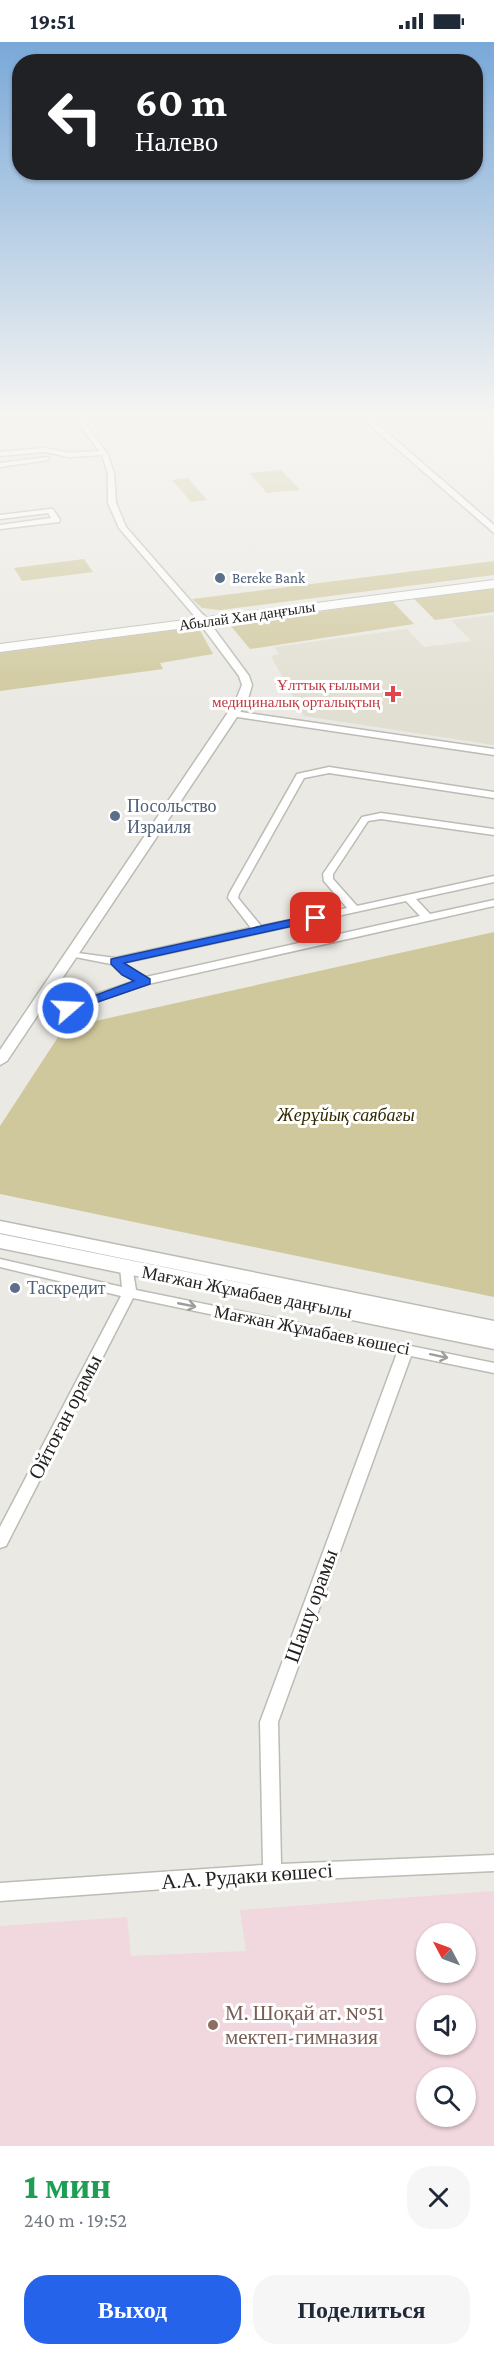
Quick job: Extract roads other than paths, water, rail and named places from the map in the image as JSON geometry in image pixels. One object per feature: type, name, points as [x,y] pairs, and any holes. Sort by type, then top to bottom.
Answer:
[{"type":"main road","name":"Абылай Хан даңғылы","points":[[0,648],[494,582]]},
{"type":"main road","name":"Абылай Хан даңғылы","points":[[0,644],[202,620]]},
{"type":"main road","name":"Мағжан Жұмабаев даңғылы","points":[[0,1227],[494,1328]]},
{"type":"main road","name":"Мағжан Жұмабаев даңғылы","points":[[0,1241],[494,1342]]},
{"type":"street","points":[[0,517],[41,512]]},
{"type":"street","points":[[0,527],[56,520],[51,512]]},
{"type":"street","points":[[0,1061],[234,714],[247,685],[244,676],[202,620],[123,528],[116,512]]},
{"type":"street","points":[[474,512],[494,530]]},
{"type":"street","points":[[10,516],[26,524]]},
{"type":"street","points":[[234,714],[494,752]]},
{"type":"street","points":[[258,930],[233,898],[234,894],[300,776],[304,773],[329,770],[494,795]]},
{"type":"street","points":[[354,909],[328,879],[328,874],[365,819],[381,816],[494,832]]},
{"type":"street","points":[[74,954],[115,962],[494,879]]},
{"type":"street","points":[[409,898],[428,918]]},
{"type":"street","points":[[39,1004],[68,1008],[145,981],[494,903]]},
{"type":"street","points":[[115,962],[126,972],[145,981]]},
{"type":"street","name":"Мағжан Жұмабаев көшесі","points":[[0,1263],[129,1293],[494,1368]]},
{"type":"street","points":[[127,1268],[129,1293]]},
{"type":"street","name":"Ойтоған орамы","points":[[0,1542],[129,1293]]},
{"type":"street","name":"Шашу орамы","points":[[272,1873],[268,1722],[406,1349]]},
{"type":"street","name":"А.А. Рудаки көшесі","points":[[0,1892],[272,1873],[494,1863]]},
{"type":"place","name":"Bereke Bank","points":[[220,578]]},
{"type":"place","name":"Ұлттық ғылыми медициналық орталықтың","points":[[393,694]]},
{"type":"place","name":"Посольство Израиля","points":[[115,816]]},
{"type":"place","name":"Таскредит","points":[[15,1288]]},
{"type":"place","name":"М. Шоқай ат. №51 мектеп-гимназия","points":[[213,2025]]},
{"type":"park label","name":"Жерұйық саябағы","points":[[346,1115]]}]
